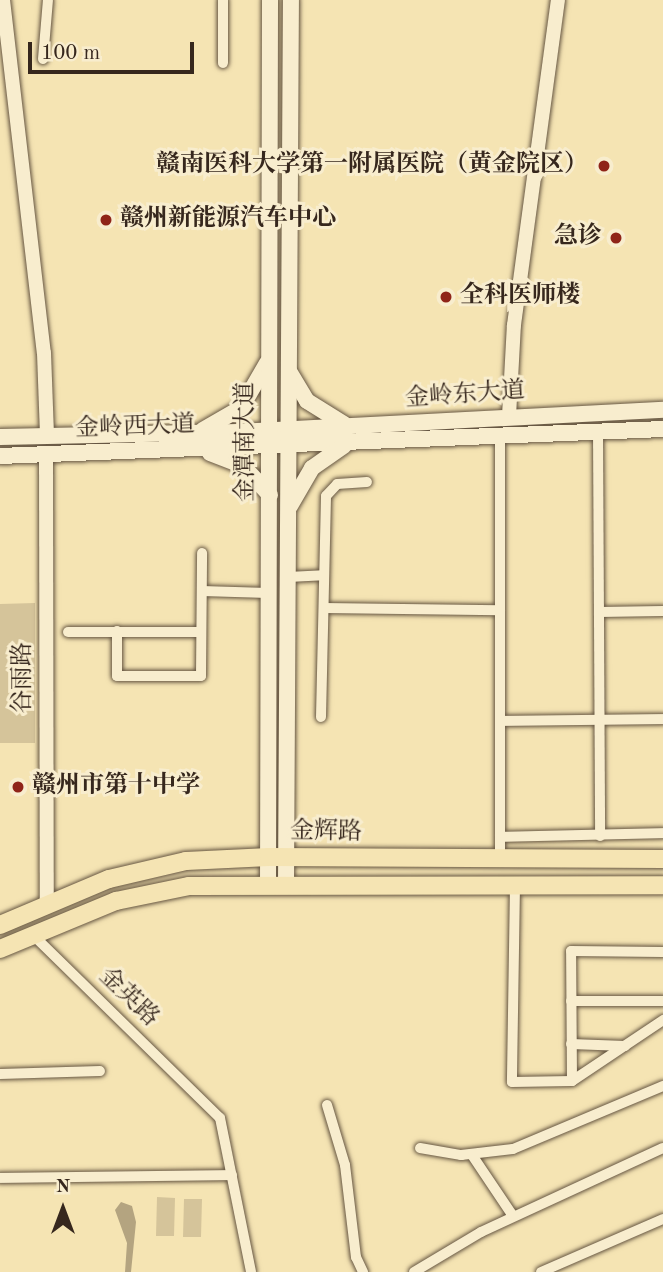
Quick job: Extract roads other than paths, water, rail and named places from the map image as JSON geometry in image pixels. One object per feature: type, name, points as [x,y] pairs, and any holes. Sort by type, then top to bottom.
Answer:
[{"type":"main road","name":"金潭南大道","points":[[270,0],[270,354],[279,430]]},
{"type":"main road","name":"金潭南大道","points":[[277,885],[288,577],[288,515],[279,430],[287,355],[291,0]]},
{"type":"main road","points":[[191,433],[223,422],[241,408],[262,378],[270,354]]},
{"type":"main road","points":[[287,355],[290,376],[307,401],[333,420],[353,427]]},
{"type":"main road","name":"金岭东大道","points":[[279,430],[663,410]]},
{"type":"main road","points":[[437,422],[438,440]]},
{"type":"main road","name":"金岭东大道","points":[[279,447],[663,429]]},
{"type":"main road","name":"金岭西大道","points":[[0,437],[279,430]]},
{"type":"main road","points":[[288,515],[305,476],[348,444]]},
{"type":"main road","name":"金岭西大道","points":[[0,456],[279,447]]},
{"type":"main road","name":"金潭南大道","points":[[278,857],[268,593],[270,495],[279,447]]},
{"type":"main road","points":[[198,449],[242,465],[270,495]]},
{"type":"main road","name":"金辉路","points":[[0,925],[47,902],[109,879],[186,861],[278,857],[663,859]]},
{"type":"main road","points":[[0,949],[116,901],[176,888],[277,885],[663,885]]},
{"type":"street","points":[[3,0],[44,353],[47,435]]},
{"type":"street","points":[[43,59],[48,0]]},
{"type":"street","points":[[223,0],[223,63]]},
{"type":"street","points":[[509,416],[514,325],[558,0]]},
{"type":"street","points":[[598,430],[600,836]]},
{"type":"street","points":[[500,436],[500,859]]},
{"type":"street","name":"谷雨路","points":[[46,454],[47,902]]},
{"type":"street","points":[[321,717],[326,496],[337,484],[367,482]]},
{"type":"street","points":[[117,631],[117,676],[201,676],[202,553]]},
{"type":"street","points":[[288,577],[323,575]]},
{"type":"street","points":[[202,591],[268,593]]},
{"type":"street","points":[[324,608],[500,610]]},
{"type":"street","points":[[599,612],[663,611]]},
{"type":"street","points":[[68,632],[201,632]]},
{"type":"street","points":[[500,721],[663,719]]},
{"type":"street","points":[[500,837],[663,833]]},
{"type":"street","points":[[516,885],[512,1082],[572,1081],[663,1020]]},
{"type":"street","name":"金英路","points":[[32,934],[220,1118],[251,1272]]},
{"type":"street","points":[[572,1081],[571,951],[663,952]]},
{"type":"street","points":[[571,1002],[663,1001]]},
{"type":"street","points":[[571,1044],[625,1046]]},
{"type":"street","points":[[0,1074],[100,1072]]},
{"type":"street","points":[[420,1148],[472,1155],[535,1143],[663,1086]]},
{"type":"street","points":[[327,1105],[345,1165],[356,1257],[363,1272]]},
{"type":"street","points":[[414,1272],[449,1248],[513,1216],[663,1148]]},
{"type":"street","points":[[472,1155],[513,1216]]},
{"type":"street","points":[[0,1178],[232,1175]]},
{"type":"street","points":[[541,1272],[663,1219]]},
{"type":"place","name":"赣南医科大学第一附属医院（黄金院区）","points":[[604,166]]},
{"type":"place","name":"赣州新能源汽车中心","points":[[106,220]]},
{"type":"place","name":"急诊","points":[[616,238]]},
{"type":"place","name":"全科医师楼","points":[[446,297]]},
{"type":"place","name":"赣州市第十中学","points":[[18,787]]}]
